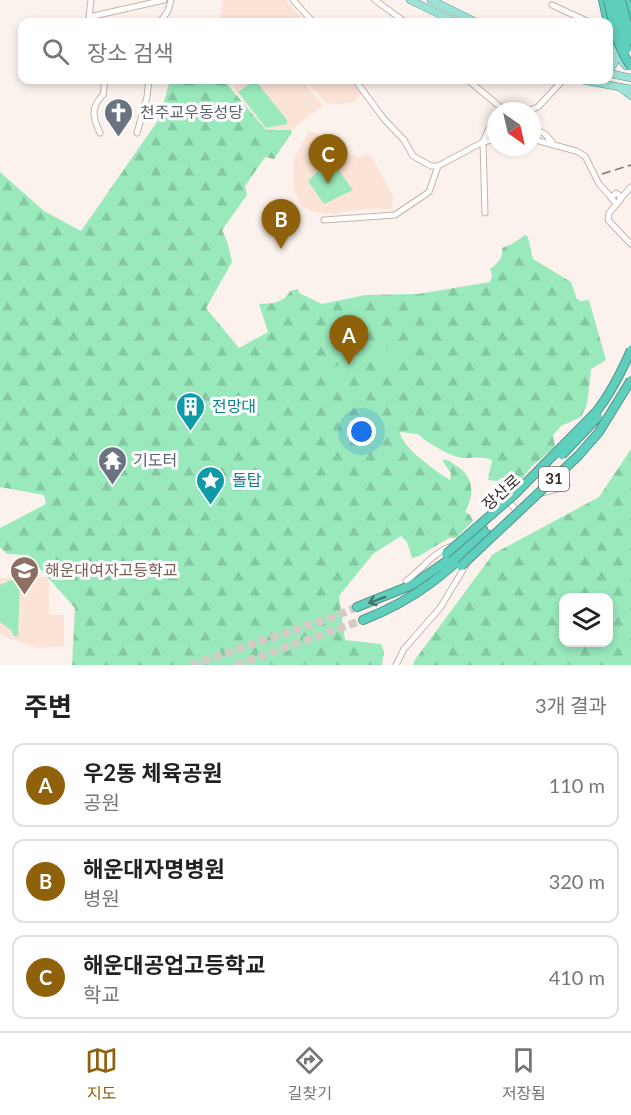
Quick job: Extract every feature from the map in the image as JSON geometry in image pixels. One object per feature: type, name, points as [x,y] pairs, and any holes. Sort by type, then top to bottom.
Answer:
[{"type":"highway","points":[[601,0],[606,18]]},
{"type":"highway","points":[[608,0],[613,18]]},
{"type":"highway","points":[[620,0],[631,65]]},
{"type":"highway","points":[[620,0],[631,24]]},
{"type":"highway","points":[[620,0],[631,39]]},
{"type":"highway","points":[[613,18],[627,61],[631,65]]},
{"type":"highway","points":[[433,572],[446,555],[515,494],[596,412],[612,390],[631,350]]},
{"type":"highway","name":"장산로","points":[[357,607],[412,585],[433,572],[483,529],[591,425],[614,394],[631,359]]},
{"type":"highway","name":"장산로","points":[[363,620],[416,595],[456,564],[592,434],[607,414],[631,371]]},
{"type":"highway","name":"31","points":[[416,595],[440,582],[461,566],[578,456],[599,432],[631,381]]},
{"type":"main road","points":[[410,0],[448,18]]},
{"type":"main road","points":[[431,0],[469,18]]},
{"type":"main road","points":[[614,43],[623,63],[626,66],[631,65]]},
{"type":"main road","points":[[613,66],[615,62],[614,43]]},
{"type":"main road","points":[[613,74],[631,78]]},
{"type":"main road","points":[[602,84],[631,88]]},
{"type":"main road","points":[[621,88],[631,96]]},
{"type":"street","points":[[90,18],[91,0]]},
{"type":"street","points":[[98,18],[164,0]]},
{"type":"street","points":[[163,18],[171,0]]},
{"type":"street","points":[[293,0],[309,18]]},
{"type":"street","points":[[375,0],[400,18]]},
{"type":"street","points":[[552,4],[581,18]]},
{"type":"street","points":[[100,133],[93,115],[96,101],[103,95],[104,84]]},
{"type":"street","points":[[137,133],[149,84]]},
{"type":"street","points":[[358,84],[384,119],[404,140],[413,156],[431,166],[438,166],[487,141]]},
{"type":"street","points":[[473,84],[494,102]]},
{"type":"street","points":[[541,104],[559,84]]},
{"type":"street","points":[[485,213],[483,142],[487,131]]},
{"type":"street","points":[[541,132],[552,142]]},
{"type":"street","points":[[541,142],[585,156],[599,184],[616,198]]},
{"type":"street","points":[[324,220],[395,215],[429,192],[438,166]]},
{"type":"street","points":[[631,188],[616,198],[608,215],[608,220],[631,244]]},
{"type":"street","points":[[396,665],[404,649],[440,608],[473,552],[516,510],[543,491],[567,485],[563,475],[568,463],[598,431],[613,398],[631,342]]},
{"type":"street","points":[[406,581],[442,549],[462,543],[508,502],[631,381]]},
{"type":"street","points":[[508,502],[516,510]]},
{"type":"shaded area","points":[[223,0],[286,0],[302,18],[220,18]]},
{"type":"shaded area","points":[[235,84],[305,84],[323,105],[291,130],[266,130],[234,89]]},
{"type":"shaded area","points":[[309,84],[353,84],[361,95],[354,102],[326,103]]},
{"type":"shaded area","points":[[309,131],[350,154],[359,157],[367,154],[373,159],[393,196],[392,209],[365,209],[333,214],[311,211],[302,207],[294,190],[293,161]]},
{"type":"shaded area","name":"해운대여자고등학교","points":[[49,577],[49,615],[64,615],[64,646],[37,648],[0,633],[0,578]]},
{"type":"green space","points":[[169,84],[227,84],[266,130],[291,130],[292,132],[274,159],[265,157],[245,186],[247,195],[222,230],[232,262],[206,308],[239,348],[268,332],[259,304],[281,301],[290,291],[298,289],[299,293],[322,304],[365,295],[418,294],[490,282],[492,275],[490,269],[499,260],[502,248],[525,235],[528,237],[533,259],[571,282],[577,299],[589,300],[606,360],[591,369],[587,404],[581,417],[561,426],[553,435],[555,447],[532,466],[521,480],[501,478],[498,481],[488,480],[492,460],[459,457],[439,449],[418,434],[400,432],[406,445],[413,452],[450,480],[451,473],[442,460],[449,461],[466,474],[471,492],[465,512],[473,521],[456,538],[449,538],[412,558],[407,542],[401,536],[373,554],[339,596],[345,640],[381,644],[384,652],[382,665],[72,665],[75,608],[28,555],[7,554],[0,547],[0,528],[46,504],[44,495],[0,487],[0,172],[44,211],[81,231],[159,119]]},
{"type":"green space","points":[[249,84],[258,84],[287,120],[287,124],[266,128],[238,92]]},
{"type":"green space","points":[[332,161],[353,190],[324,204],[308,181],[326,163]]},
{"type":"green space","points":[[390,347],[393,355],[347,370],[330,385],[325,374],[344,361]]},
{"type":"green space","points":[[631,449],[631,665],[413,665],[493,554],[599,497]]},
{"type":"green space","points":[[11,580],[20,580],[18,636],[14,636],[11,630],[0,622],[0,585]]},
{"type":"tunnel","points":[[191,665],[357,607]]},
{"type":"tunnel","points":[[236,665],[363,620]]},
{"type":"railway","points":[[602,174],[631,165]]},
{"type":"place","name":"천주교우동성당","points":[[119,138]]},
{"type":"place","name":"해운대공업고등학교","points":[[328,184]]},
{"type":"place","name":"해운대자명병원","points":[[281,249]]},
{"type":"place","name":"우2동 체육공원","points":[[349,365]]},
{"type":"place","name":"전망대","points":[[191,432]]},
{"type":"place","name":"기도터","points":[[112,486]]},
{"type":"place","name":"돌탑","points":[[211,506]]},
{"type":"place","name":"해운대여자고등학교","points":[[24,596]]}]
